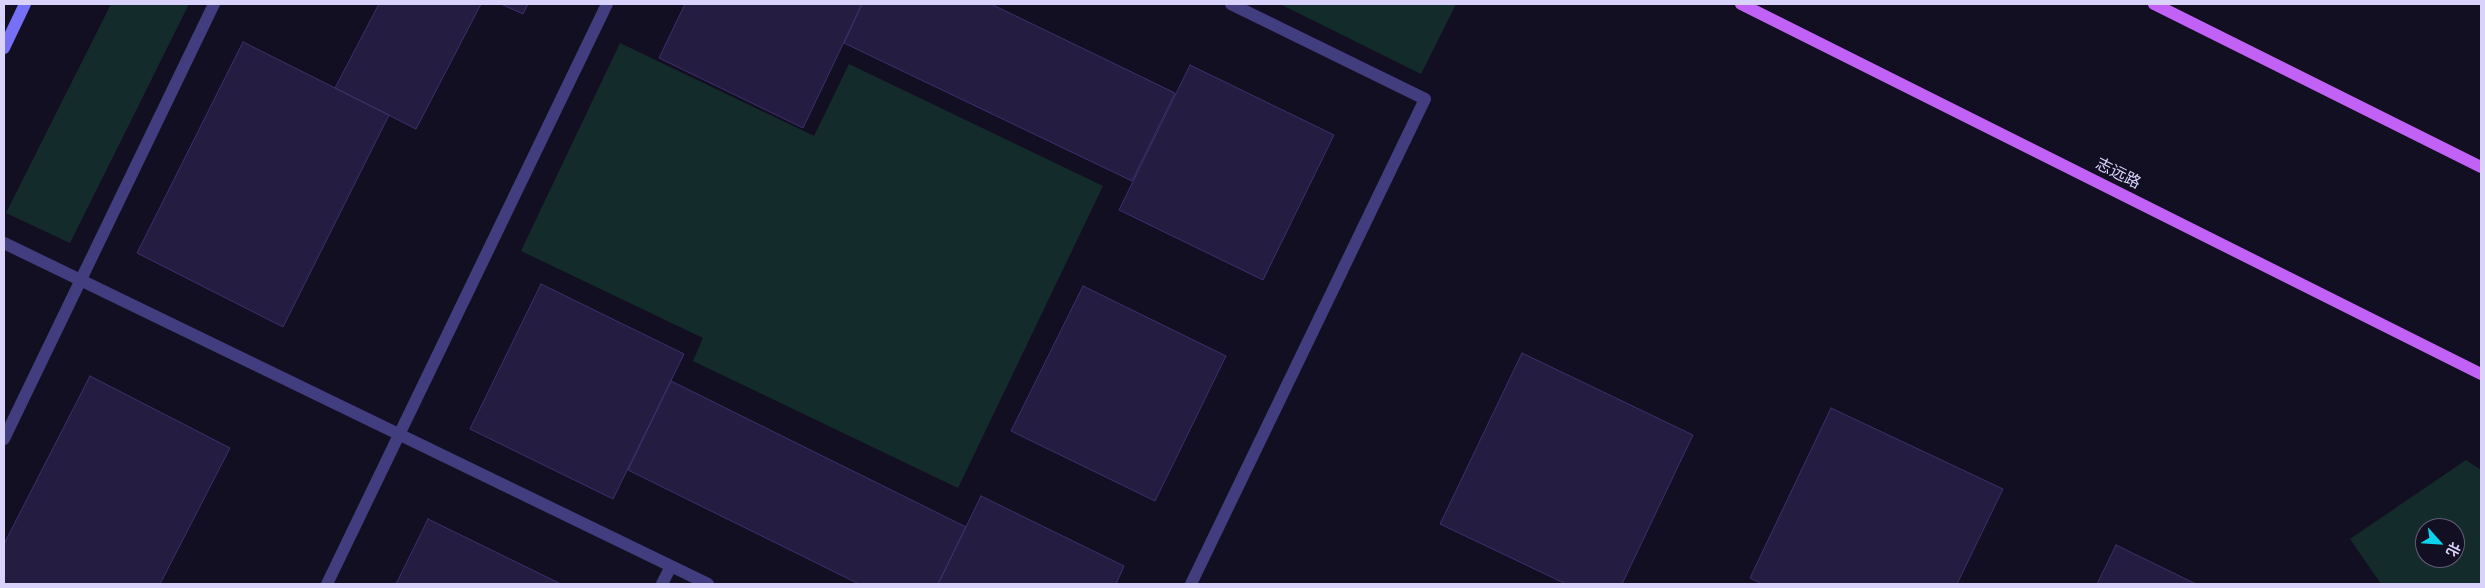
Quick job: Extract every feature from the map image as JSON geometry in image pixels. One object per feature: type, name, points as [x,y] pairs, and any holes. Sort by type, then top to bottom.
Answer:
[{"type":"main road","points":[[4,48],[25,4]]},
{"type":"main road","name":"志远路","points":[[1741,4],[2481,374]]},
{"type":"main road","points":[[2154,4],[2481,167]]},
{"type":"lane","points":[[4,439],[214,4]]},
{"type":"lane","points":[[328,584],[607,4]]},
{"type":"lane","points":[[1191,584],[1425,99],[1231,4]]},
{"type":"lane","points":[[4,243],[708,584]]},
{"type":"lane","points":[[662,584],[671,566]]},
{"type":"green space","points":[[111,4],[189,4],[70,243],[6,213]]},
{"type":"green space","points":[[1280,4],[1456,4],[1421,74]]},
{"type":"green space","points":[[620,43],[814,136],[849,64],[1103,186],[958,488],[693,361],[703,338],[521,251]]},
{"type":"green space","points":[[2466,460],[2481,470],[2481,584],[2381,584],[2350,539]]},
{"type":"building","points":[[379,4],[481,4],[416,129],[335,88]]},
{"type":"building","points":[[501,4],[528,4],[523,14]]},
{"type":"building","points":[[685,4],[862,4],[803,128],[659,58]]},
{"type":"building","points":[[862,4],[991,4],[1175,93],[1132,181],[844,43]]},
{"type":"building","points":[[243,42],[389,115],[283,327],[137,253]]},
{"type":"building","points":[[1190,65],[1334,135],[1263,280],[1119,210]]},
{"type":"building","points":[[541,284],[684,354],[613,499],[470,429]]},
{"type":"building","points":[[1083,286],[1226,356],[1155,501],[1011,431]]},
{"type":"building","points":[[1522,353],[1693,435],[1622,584],[1566,584],[1440,524]]},
{"type":"building","points":[[90,376],[230,448],[160,584],[4,584],[4,544]]},
{"type":"building","points":[[671,381],[966,527],[938,584],[859,584],[628,470]]},
{"type":"building","points":[[1831,408],[2003,489],[1957,584],[1762,584],[1750,578]]},
{"type":"building","points":[[981,496],[1124,566],[1116,584],[938,584]]},
{"type":"building","points":[[428,519],[561,584],[396,584]]},
{"type":"building","points":[[2116,545],[2196,584],[2097,584]]}]
